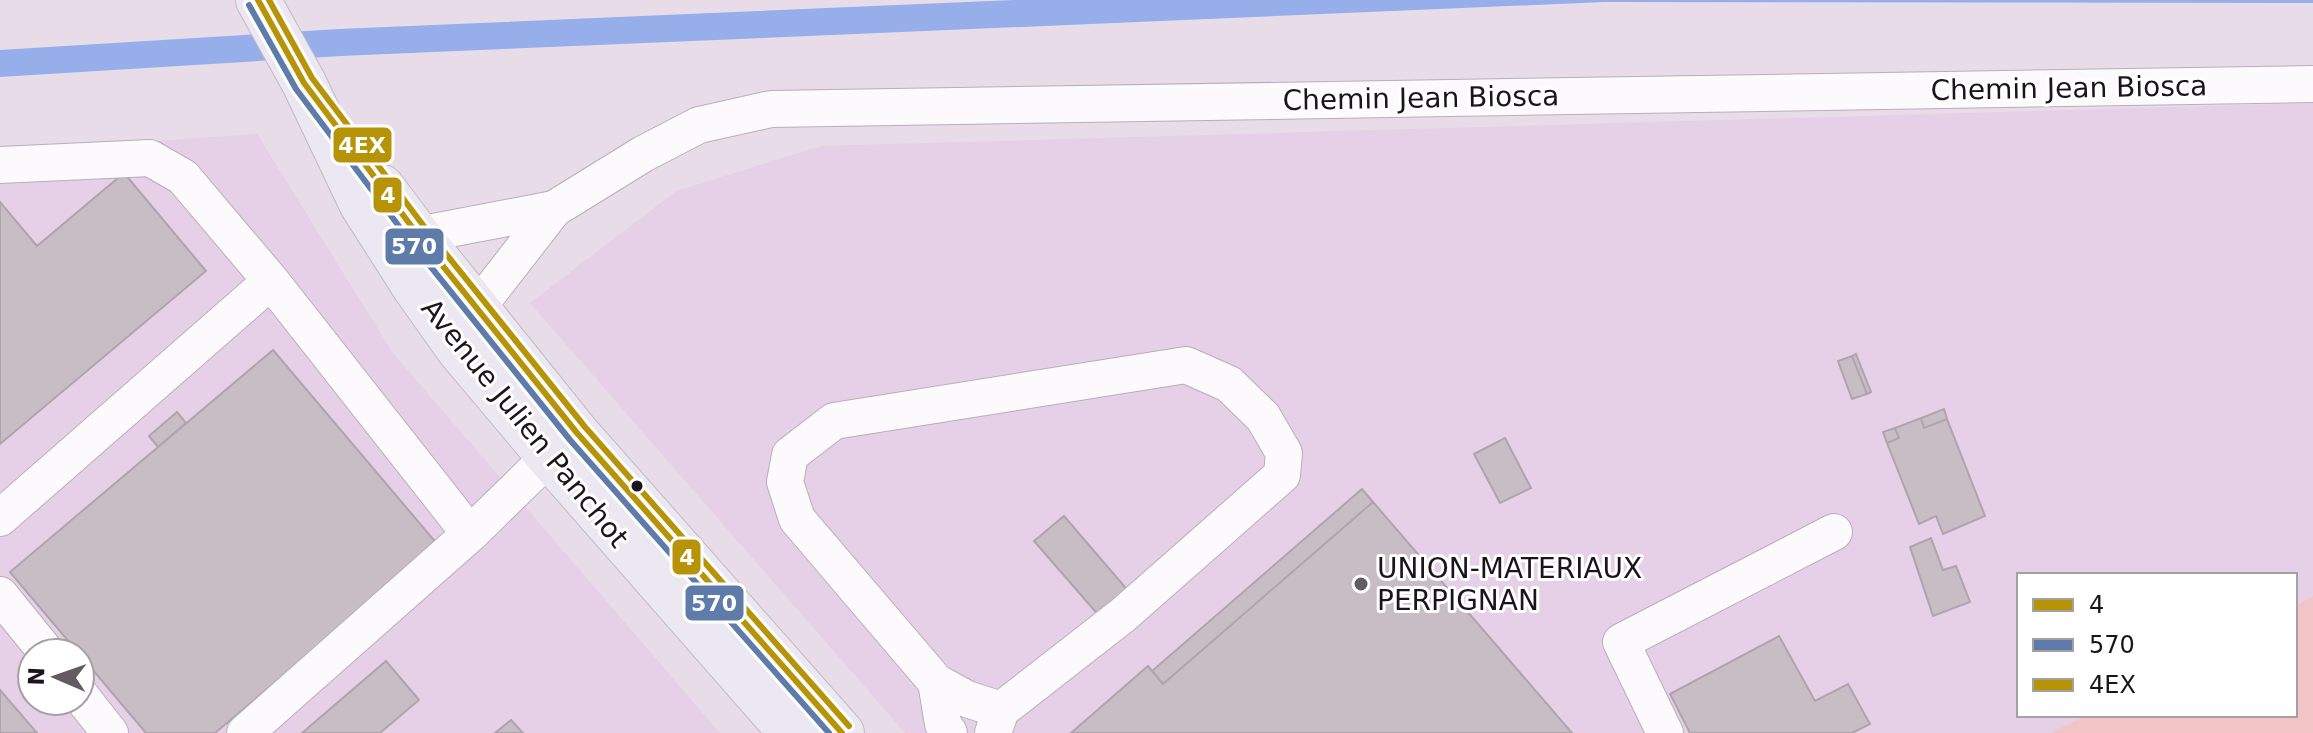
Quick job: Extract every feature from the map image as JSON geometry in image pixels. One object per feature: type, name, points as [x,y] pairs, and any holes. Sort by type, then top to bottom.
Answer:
[{"type":"main road","name":"Avenue Julien Panchot","points":[[258,0],[304,83],[362,205],[459,350],[798,713],[842,733]]},
{"type":"main road","name":"Avenue Julien Panchot","points":[[304,83],[418,235],[577,433],[691,563],[798,713]]},
{"type":"street","name":"Chemin Jean Biosca","points":[[477,308],[554,209],[643,154],[699,125],[771,109],[2313,84]]},
{"type":"street","points":[[0,165],[150,158],[183,177],[271,281],[470,534]]},
{"type":"street","points":[[362,205],[431,284],[477,308],[556,454],[622,514],[691,563]]},
{"type":"street","name":"Chemin Jean Biosca","points":[[418,235],[554,209]]},
{"type":"street","points":[[418,235],[431,284],[459,350]]},
{"type":"street","points":[[0,518],[271,281]]},
{"type":"street","points":[[1186,365],[1229,384],[1263,417],[1284,453],[1282,475],[997,722],[967,699],[936,682],[797,519],[785,482],[790,455],[834,421],[1186,365]]},
{"type":"street","points":[[245,733],[556,454]]},
{"type":"street","points":[[1665,733],[1621,642],[1834,532]]},
{"type":"street","points":[[0,595],[34,637]]},
{"type":"street","points":[[936,682],[943,724],[949,733]]},
{"type":"street","points":[[798,713],[823,733]]},
{"type":"street","points":[[96,715],[110,733]]},
{"type":"shaded area","points":[[2313,103],[2313,596],[2297,605],[2297,573],[2017,573],[2017,717],[2082,717],[2051,733],[905,733],[530,303],[676,191],[821,146]]},
{"type":"shaded area","points":[[257,134],[393,353],[720,733],[0,733],[0,152]]},
{"type":"shaded area","points":[[2313,596],[2313,733],[2051,733],[2082,717],[2297,717],[2297,605]]},
{"type":"water","points":[[1014,0],[2313,0],[2313,3],[1604,2],[341,56],[0,77],[0,50],[339,29]]},
{"type":"building","points":[[124,173],[206,271],[0,444],[0,202],[37,246]]},
{"type":"building","points":[[273,350],[438,545],[215,733],[146,733],[96,674],[96,637],[65,637],[10,572]]},
{"type":"building","points":[[1856,354],[1871,392],[1867,394],[1852,356]]},
{"type":"building","points":[[1852,356],[1867,394],[1852,399],[1838,361]]},
{"type":"building","points":[[1944,409],[1947,419],[1924,428],[1921,418]]},
{"type":"building","points":[[177,412],[186,423],[158,447],[149,436]]},
{"type":"building","points":[[1921,418],[1924,428],[1947,419],[1985,516],[1943,534],[1936,516],[1919,524],[1887,443],[1899,438],[1895,428]]},
{"type":"building","points":[[1895,428],[1899,438],[1887,443],[1883,432]]},
{"type":"building","points":[[1505,438],[1531,488],[1500,503],[1474,454]]},
{"type":"building","points":[[1362,489],[1373,502],[1163,684],[1152,671]]},
{"type":"building","name":"UNION-MATERIAUX PERPIGNAN","points":[[1373,502],[1572,733],[1071,733],[1148,666],[1163,684]]},
{"type":"building","points":[[1064,516],[1130,593],[1101,618],[1034,541]]},
{"type":"building","points":[[1931,538],[1943,570],[1956,566],[1970,602],[1933,616],[1910,547]]},
{"type":"building","points":[[1779,636],[1815,701],[1848,684],[1870,724],[1852,733],[1690,733],[1670,694]]},
{"type":"building","points":[[386,661],[419,700],[380,733],[302,733]]},
{"type":"building","points":[[0,690],[16,709],[16,717],[23,717],[37,733],[0,733]]},
{"type":"building","points":[[511,720],[523,733],[495,733]]},
{"type":"transit line","name":"4","points":[[258,0],[304,83],[418,235],[577,433],[842,733]]},
{"type":"transit line","name":"4EX","points":[[269,0],[312,78],[426,229],[585,427],[849,726]]},
{"type":"transit line","name":"570","points":[[249,5],[296,89],[410,241],[570,440],[829,733]]},
{"type":"place","name":"UNION-MATERIAUX PERPIGNAN","points":[[1361,584]]}]
